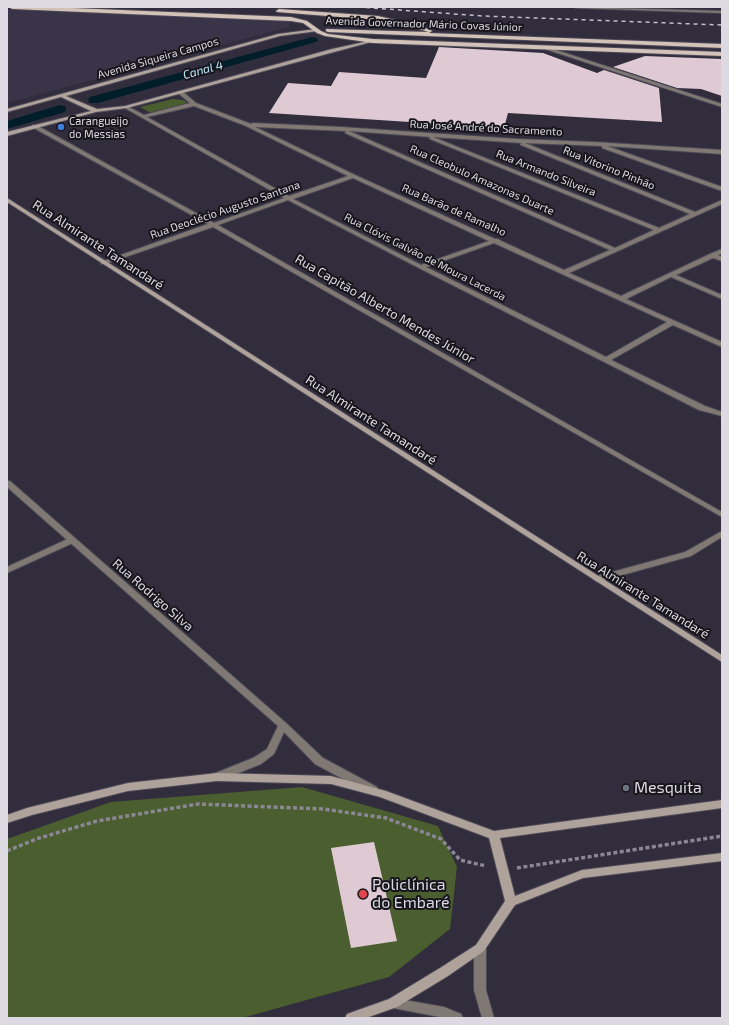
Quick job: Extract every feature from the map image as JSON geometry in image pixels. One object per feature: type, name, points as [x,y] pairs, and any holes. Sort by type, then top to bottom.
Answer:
[{"type":"main road","points":[[12,7],[272,17],[305,22],[316,30]]},
{"type":"main road","points":[[272,11],[357,16],[394,20],[438,35]]},
{"type":"main road","points":[[7,134],[93,110],[125,107],[334,50],[373,41],[388,36],[392,28],[385,23],[357,16]]},
{"type":"main road","name":"Avenida Governador Mário Covas Júnior","points":[[316,30],[722,46]]},
{"type":"main road","name":"Avenida Governador Mário Covas Júnior","points":[[316,30],[334,37],[373,41],[722,54]]},
{"type":"main road","name":"Avenida Siqueira Campos","points":[[7,111],[280,35],[316,30]]},
{"type":"main road","points":[[62,96],[93,110]]},
{"type":"main road","name":"Rua Almirante Tamandaré","points":[[8,202],[722,659]]},
{"type":"main road","points":[[7,819],[31,811],[128,787],[217,777],[331,780],[382,794],[494,835],[722,804]]},
{"type":"main road","points":[[494,835],[511,902]]},
{"type":"main road","points":[[351,1018],[393,1002],[444,972],[480,948],[511,902],[582,874],[722,857]]},
{"type":"street","points":[[576,7],[722,12]]},
{"type":"street","points":[[544,47],[722,106]]},
{"type":"street","name":"Rua Barão de Ramalho","points":[[180,92],[194,104],[248,125],[353,176],[566,272],[722,345]]},
{"type":"street","points":[[143,117],[194,104]]},
{"type":"street","name":"Rua Clóvis Galvão de Moura Lacerda","points":[[125,107],[288,198],[421,267],[702,408],[722,414]]},
{"type":"street","name":"Rua José André do Sacramento","points":[[248,125],[341,129],[517,141],[722,152]]},
{"type":"street","name":"Rua Capitão Alberto Mendes Júnior","points":[[34,126],[212,224],[722,515]]},
{"type":"street","name":"Rua Cleobulo Amazonas Duarte","points":[[341,129],[615,250]]},
{"type":"street","name":"Rua Armando Silveira","points":[[425,135],[659,230]]},
{"type":"street","name":"Rua Vitorino Pinhão","points":[[517,141],[694,214]]},
{"type":"street","points":[[594,144],[722,189]]},
{"type":"street","name":"Rua Deoclécio Augusto Santana","points":[[103,263],[353,176]]},
{"type":"street","points":[[566,272],[722,202]]},
{"type":"street","points":[[421,267],[496,240]]},
{"type":"street","points":[[622,298],[722,251]]},
{"type":"street","points":[[712,255],[722,259]]},
{"type":"street","points":[[671,275],[722,297]]},
{"type":"street","points":[[606,360],[673,322]]},
{"type":"street","name":"Rua Rodrigo Silva","points":[[7,484],[282,725],[319,761],[382,794]]},
{"type":"street","points":[[597,579],[688,554],[722,534]]},
{"type":"street","points":[[7,570],[72,540]]},
{"type":"street","points":[[217,777],[257,761],[272,752],[282,725]]},
{"type":"street","points":[[480,948],[480,990],[488,1018]]},
{"type":"street","points":[[393,1002],[444,1012],[457,1018]]},
{"type":"path","points":[[7,851],[36,839],[98,821],[198,804],[323,809],[386,818],[441,839],[460,860],[503,870],[722,836]]},
{"type":"shaded area","points":[[7,10],[289,21],[289,27],[7,103]]},
{"type":"green space","points":[[173,99],[184,100],[187,103],[151,113],[140,107]]},
{"type":"green space","points":[[302,787],[438,826],[457,867],[450,929],[389,977],[242,1018],[7,1018],[7,839],[111,802]]},
{"type":"building","points":[[439,47],[543,53],[597,73],[604,70],[659,88],[662,122],[508,113],[504,128],[269,113],[288,83],[331,86],[339,72],[426,78]]},
{"type":"building","points":[[645,56],[722,59],[722,96],[701,89],[677,88],[613,67]]},
{"type":"building","name":"Policlínica do Embaré","points":[[374,842],[397,941],[351,948],[331,848]]},
{"type":"waterway","name":"Canal 4","points":[[94,100],[312,40]]},
{"type":"waterway","name":"Canal 4","points":[[7,125],[60,109]]},
{"type":"railway","points":[[358,7],[483,16],[722,25]]},
{"type":"place","name":"Carangueijo do Messias","points":[[61,127]]},
{"type":"place","name":"Mesquita","points":[[626,788]]},
{"type":"place","name":"Policlínica do Embaré","points":[[363,894]]}]
